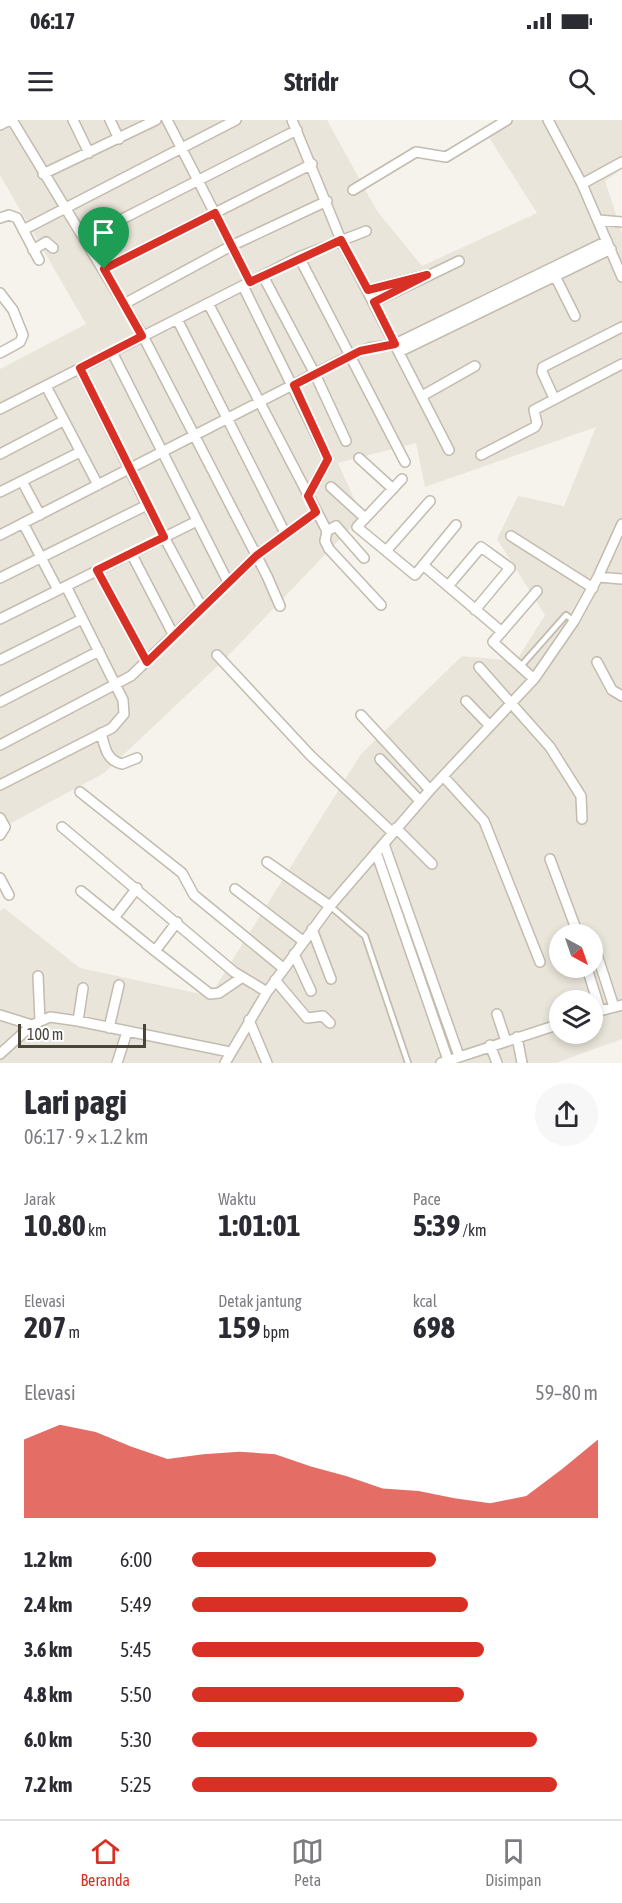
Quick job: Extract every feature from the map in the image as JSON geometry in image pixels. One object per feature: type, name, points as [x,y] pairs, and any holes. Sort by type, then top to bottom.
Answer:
[{"type":"street","points":[[0,125],[11,120],[104,269],[196,435],[280,606]]},
{"type":"street","points":[[73,120],[89,153]]},
{"type":"street","points":[[110,120],[119,139]]},
{"type":"street","points":[[166,120],[231,246],[246,284],[328,459],[308,496]]},
{"type":"street","points":[[23,230],[236,120]]},
{"type":"street","points":[[292,120],[341,240],[449,450]]},
{"type":"street","points":[[353,190],[416,152],[446,156],[507,120]]},
{"type":"street","points":[[548,120],[599,220],[622,277]]},
{"type":"street","points":[[43,174],[153,121]]},
{"type":"street","points":[[85,238],[297,130]]},
{"type":"street","points":[[582,184],[622,162]]},
{"type":"street","points":[[104,269],[312,165]]},
{"type":"street","points":[[124,304],[231,246],[327,201]]},
{"type":"street","points":[[0,218],[12,215],[39,260]]},
{"type":"street","points":[[599,220],[622,222]]},
{"type":"street","points":[[0,408],[299,257],[366,231]]},
{"type":"street","points":[[33,250],[45,242],[53,248]]},
{"type":"street","points":[[0,535],[164,453],[260,400],[351,355],[369,348],[397,348],[553,270],[609,245]]},
{"type":"street","points":[[299,257],[405,462]]},
{"type":"street","points":[[374,302],[459,261]]},
{"type":"street","points":[[553,270],[575,316]]},
{"type":"street","points":[[368,290],[427,275]]},
{"type":"street","points":[[263,276],[315,374],[346,441]]},
{"type":"street","points":[[0,293],[13,310],[23,335],[21,342],[0,352]]},
{"type":"street","points":[[208,303],[327,531],[325,541],[329,549],[381,605]]},
{"type":"street","points":[[177,319],[285,533]]},
{"type":"street","points":[[554,398],[542,372],[543,367],[622,327]]},
{"type":"street","points":[[112,352],[228,582]]},
{"type":"street","points":[[481,455],[535,427],[537,423],[533,411],[622,364]]},
{"type":"street","points":[[422,396],[474,366]]},
{"type":"street","points":[[80,368],[132,469],[147,505],[202,608]]},
{"type":"street","points":[[46,386],[98,485]]},
{"type":"street","points":[[0,454],[63,421]]},
{"type":"street","points":[[0,492],[80,452]]},
{"type":"street","points":[[359,458],[393,489]]},
{"type":"street","points":[[402,479],[357,526],[386,551],[415,575],[456,525]]},
{"type":"street","points":[[22,481],[40,515]]},
{"type":"street","points":[[330,487],[365,518]]},
{"type":"street","points":[[386,551],[430,501]]},
{"type":"street","points":[[0,578],[147,505]]},
{"type":"street","points":[[0,745],[116,686],[147,662],[173,634],[256,556],[316,512]]},
{"type":"street","points":[[0,619],[197,521]]},
{"type":"street","points":[[0,785],[112,728],[124,714],[123,700],[99,651],[82,619],[40,557],[23,523]]},
{"type":"street","points":[[225,1063],[249,1020],[283,968],[330,906],[420,801],[534,679],[574,621],[593,588],[622,524]]},
{"type":"street","points":[[327,531],[336,526],[364,558]]},
{"type":"street","points":[[511,536],[593,588]]},
{"type":"street","points":[[448,586],[481,547],[510,568],[475,610]]},
{"type":"street","points":[[131,553],[173,634]]},
{"type":"street","points":[[423,565],[502,632]]},
{"type":"street","points":[[97,570],[147,662]]},
{"type":"street","points":[[598,578],[622,579]]},
{"type":"street","points":[[534,679],[493,642],[537,591]]},
{"type":"street","points":[[0,660],[82,619]]},
{"type":"street","points":[[0,702],[99,651]]},
{"type":"street","points":[[217,655],[311,756],[432,864]]},
{"type":"street","points":[[597,662],[612,690],[622,696]]},
{"type":"street","points":[[479,667],[550,747],[580,793],[582,819]]},
{"type":"street","points":[[466,701],[490,726]]},
{"type":"street","points":[[361,714],[430,790]]},
{"type":"street","points":[[101,733],[104,749],[113,761],[122,764],[137,758]]},
{"type":"street","points":[[380,759],[420,801]]},
{"type":"street","points":[[443,776],[484,821],[540,962]]},
{"type":"street","points":[[80,792],[182,873],[194,895],[283,968]]},
{"type":"street","points":[[0,818],[5,827],[0,835]]},
{"type":"street","points":[[62,827],[242,978],[267,992]]},
{"type":"street","points":[[384,844],[459,1056]]},
{"type":"street","points":[[376,852],[445,1062],[490,1045],[549,1027]]},
{"type":"street","points":[[550,859],[574,924]]},
{"type":"street","points":[[267,861],[330,906]]},
{"type":"street","points":[[0,878],[9,895]]},
{"type":"street","points":[[114,918],[137,888]]},
{"type":"street","points":[[235,889],[303,941]]},
{"type":"street","points":[[81,891],[210,994],[219,993],[242,978]]},
{"type":"street","points":[[155,951],[177,922]]},
{"type":"street","points":[[312,929],[332,979]]},
{"type":"street","points":[[294,954],[311,990]]},
{"type":"street","points":[[603,967],[618,1006],[603,1010]]},
{"type":"street","points":[[36,1022],[38,976]]},
{"type":"street","points":[[275,980],[308,1018],[323,1016],[330,1023]]},
{"type":"street","points":[[110,1029],[119,985]]},
{"type":"street","points":[[78,1021],[83,988]]},
{"type":"street","points":[[497,1014],[506,1041]]},
{"type":"street","points":[[0,1015],[36,1022]]},
{"type":"street","points":[[5,1063],[0,1054],[36,1022],[50,1017],[230,1052]]},
{"type":"street","points":[[249,1020],[267,1063]]},
{"type":"street","points":[[117,1063],[127,1032]]},
{"type":"street","points":[[517,1037],[522,1063]]},
{"type":"street","points":[[490,1045],[497,1063]]},
{"type":"lane","points":[[520,667],[566,615],[574,621]]},
{"type":"lane","points":[[531,655],[544,665]]},
{"type":"lane","points":[[330,906],[365,936],[408,1063]]},
{"type":"shaded area","points":[[0,120],[327,120],[377,211],[422,266],[537,213],[483,128],[496,120],[622,120],[622,169],[605,181],[622,233],[622,1039],[556,1063],[0,1063],[0,911],[4,908],[80,968],[210,996],[361,754],[462,656],[516,661],[545,615],[497,539],[518,496],[564,506],[596,427],[425,487],[416,443],[338,463],[362,516],[225,659],[104,773],[0,829],[0,369],[86,324],[0,175]]},
{"type":"route","points":[[215,213],[250,282],[299,257],[341,240],[368,290],[402,279],[427,275],[374,302],[395,344],[360,351],[294,385],[328,459],[308,496],[316,512],[256,556],[173,634],[147,662],[97,570],[164,537],[80,368],[142,336],[104,269],[215,213]]}]
